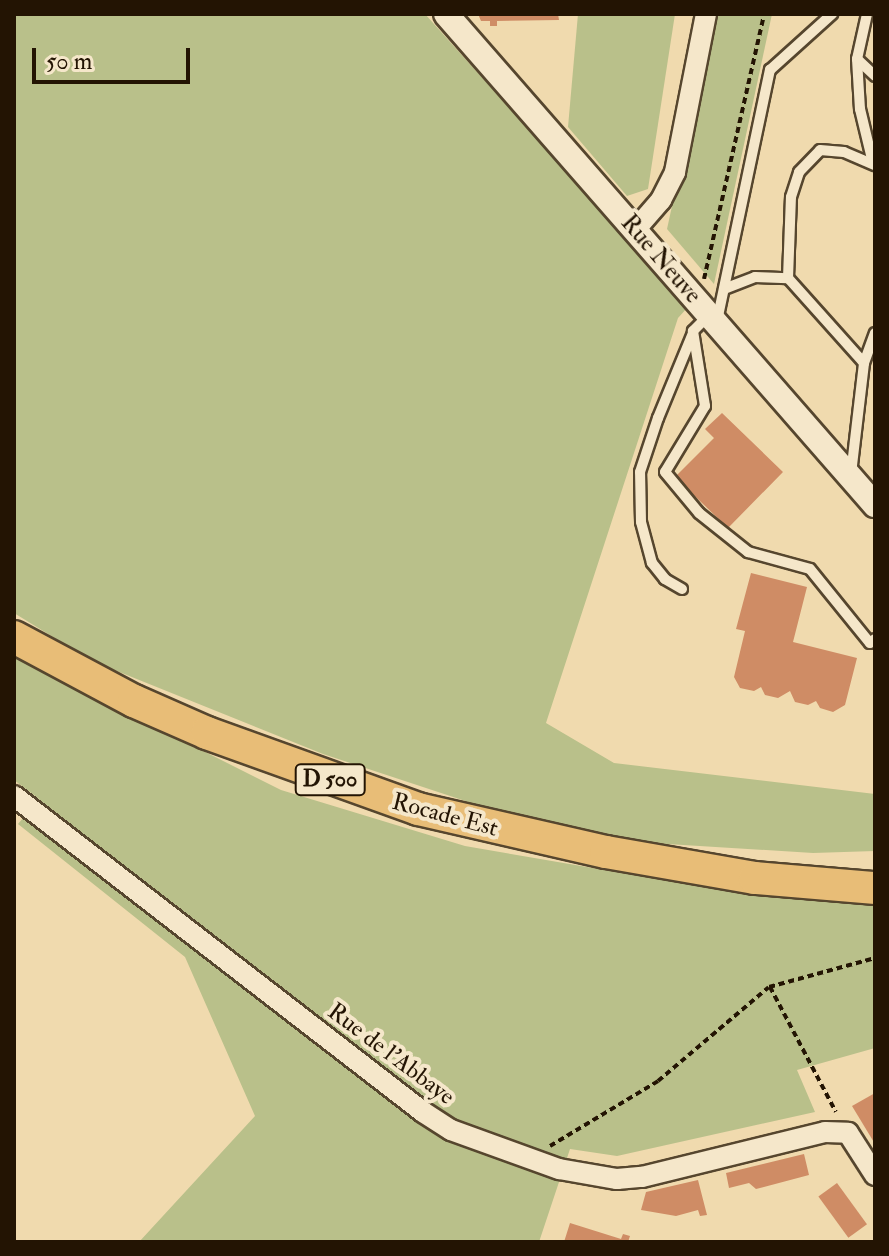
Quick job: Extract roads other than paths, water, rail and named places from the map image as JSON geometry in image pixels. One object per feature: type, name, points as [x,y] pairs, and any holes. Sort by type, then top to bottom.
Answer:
[{"type":"main road","name":"Rocade Est","points":[[14,637],[158,712],[356,789],[486,827],[668,861]]},
{"type":"main road","name":"D 500","points":[[668,861],[875,865]]},
{"type":"main road","name":"D 500","points":[[668,861],[755,878],[875,888]]},
{"type":"street","name":"Rue Neuve","points":[[446,14],[635,230],[704,317],[875,505]]},
{"type":"street","points":[[635,230],[661,200],[675,172],[706,14]]},
{"type":"street","name":"Rue de l'Abbaye","points":[[14,796],[423,1112],[464,1135],[571,1172],[617,1179],[642,1177],[825,1132],[848,1133],[875,1175]]},
{"type":"lane","points":[[682,589],[665,579],[652,563],[641,522],[640,472],[658,418],[704,317],[724,289],[770,70],[832,14]]},
{"type":"lane","points":[[867,14],[857,59],[860,109],[874,164]]},
{"type":"lane","points":[[857,59],[875,76]]},
{"type":"lane","points":[[864,363],[788,278],[791,197],[799,172],[820,150],[844,152],[874,164]]},
{"type":"lane","points":[[724,289],[755,277],[788,278]]},
{"type":"lane","points":[[704,317],[705,406],[665,472],[699,513],[748,552],[810,569],[870,643],[875,639]]},
{"type":"lane","points":[[850,477],[864,363],[875,333]]}]
